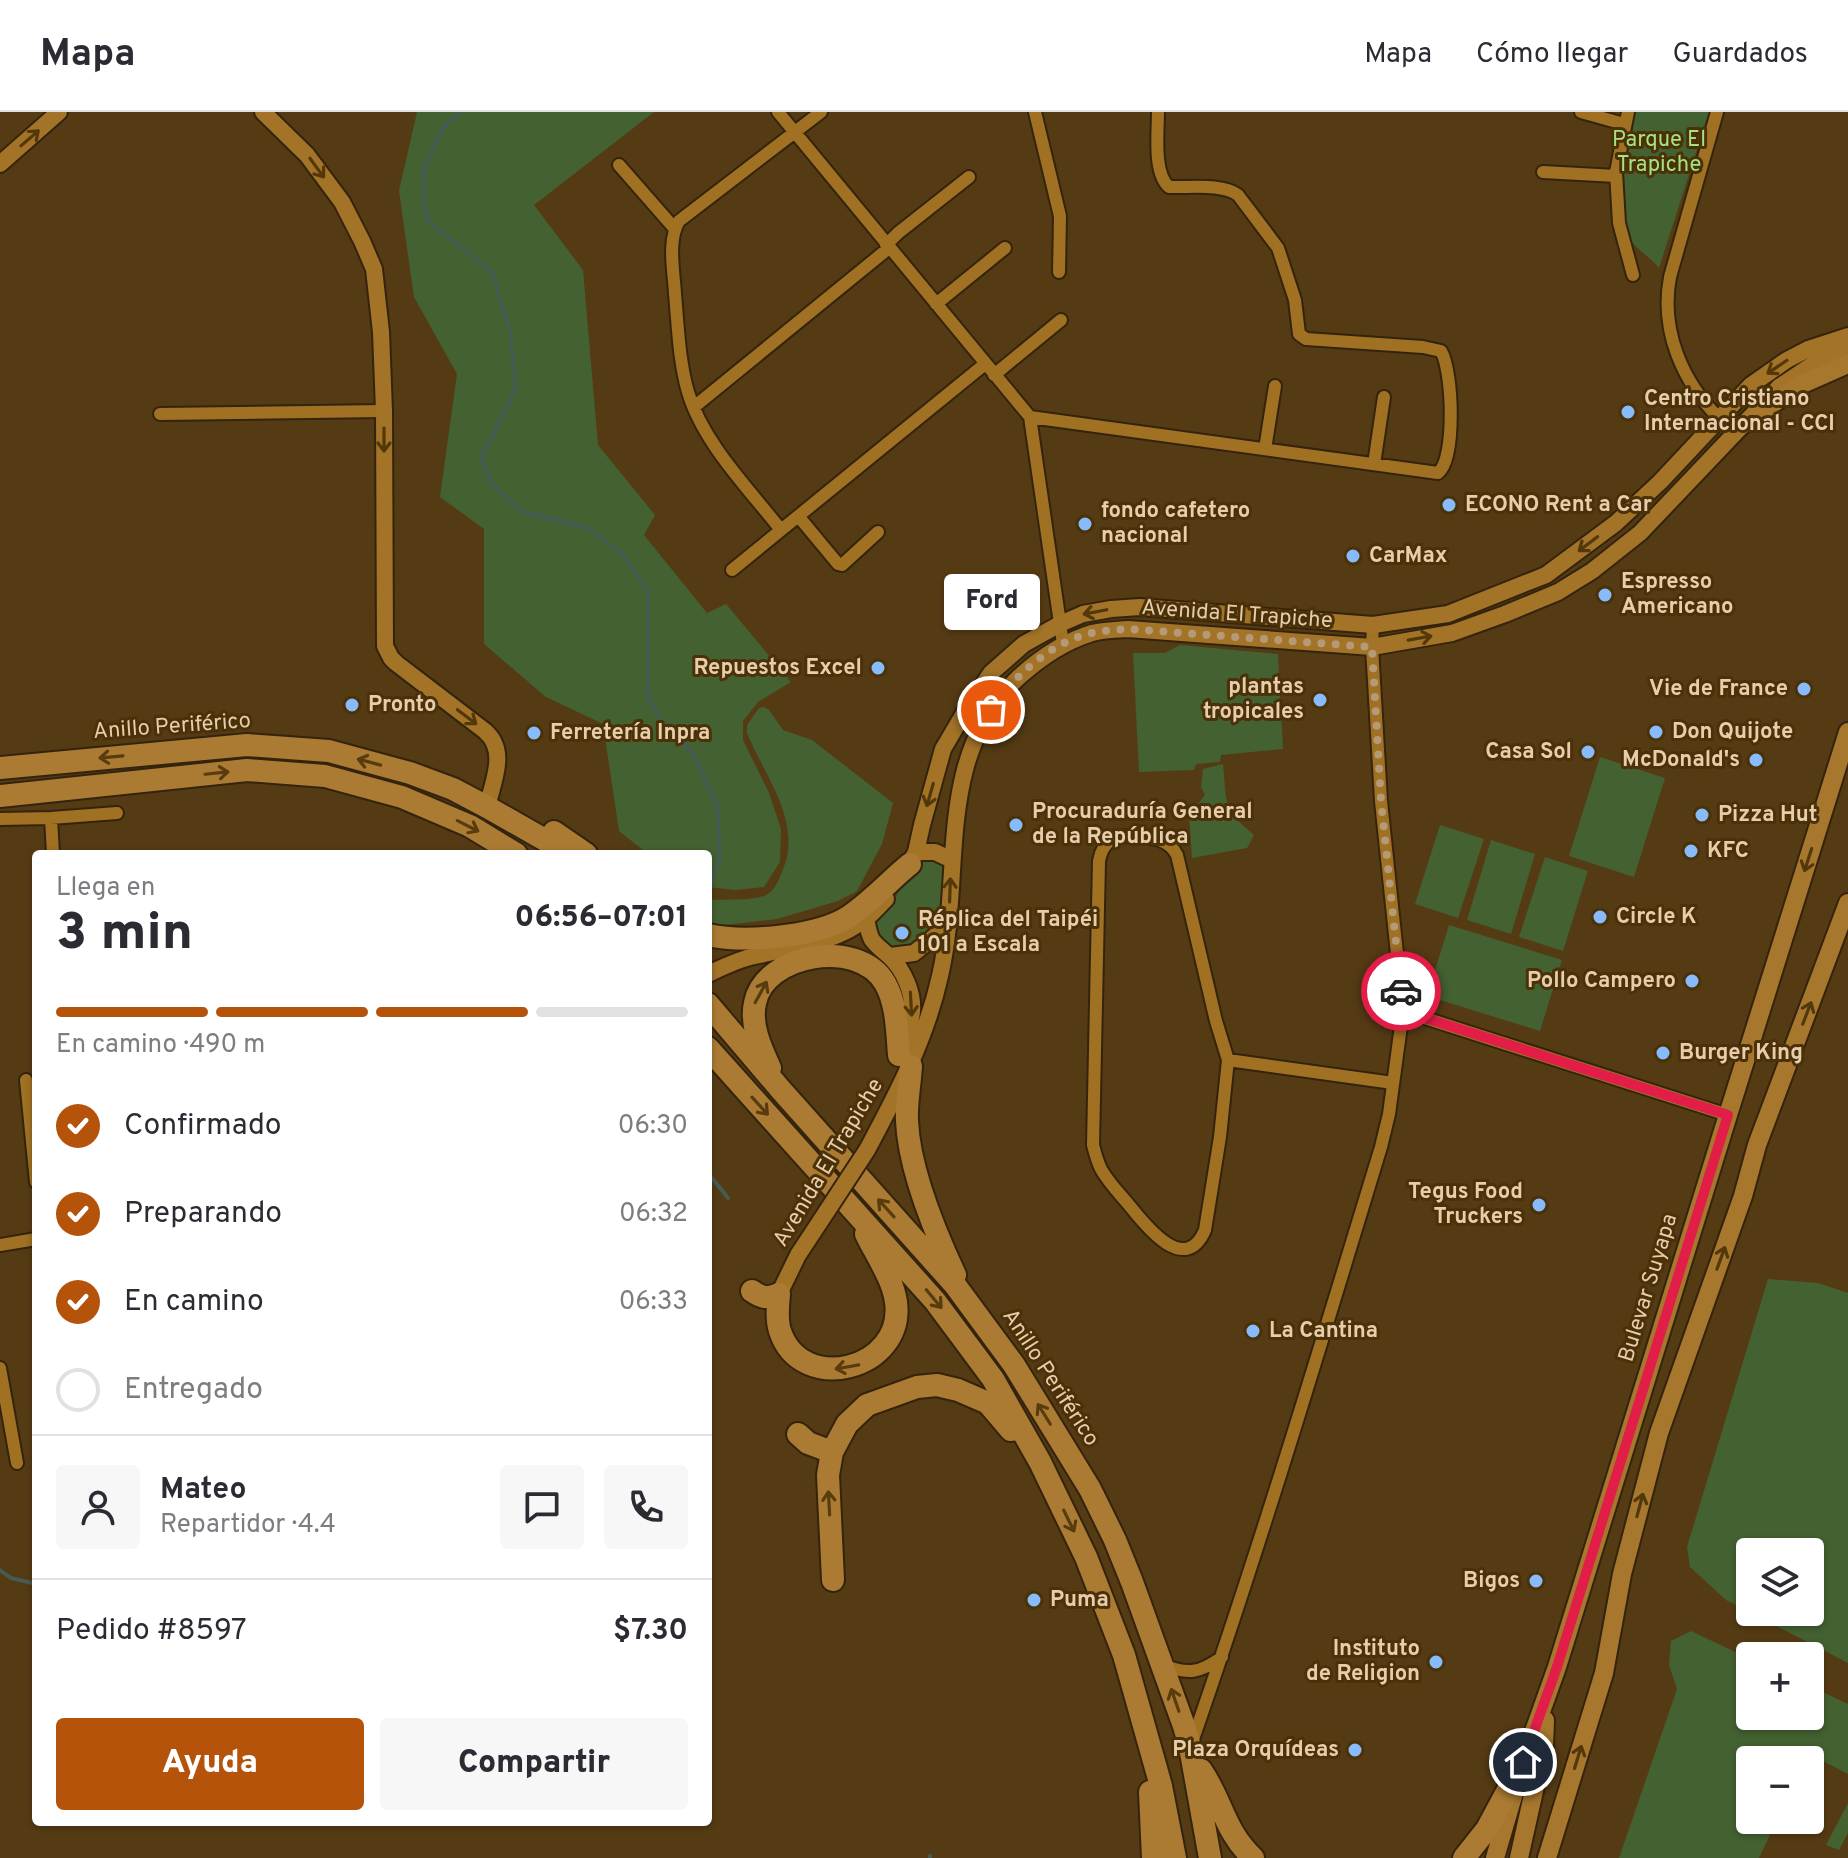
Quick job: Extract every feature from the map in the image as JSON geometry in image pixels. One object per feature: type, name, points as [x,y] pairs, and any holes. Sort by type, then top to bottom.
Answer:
[{"type":"highway","name":"Anillo Periférico","points":[[0,768],[247,745],[329,751],[410,773],[453,789],[560,850]]},
{"type":"highway","points":[[0,796],[247,770],[325,776],[402,797],[470,826],[509,850]]},
{"type":"highway","points":[[506,818],[543,825],[581,850]]},
{"type":"highway","points":[[712,935],[773,937],[805,932],[843,920],[913,858]]},
{"type":"highway","points":[[781,1090],[755,1028],[755,1002],[763,983],[786,965],[815,957],[855,958],[872,968],[884,982],[893,1002],[905,1060],[907,1121],[913,1156],[938,1240],[967,1301]]},
{"type":"highway","name":"Anillo Periférico","points":[[712,1009],[955,1285],[1014,1365],[1090,1489],[1132,1582],[1163,1665],[1191,1752],[1210,1858]]},
{"type":"highway","points":[[712,1052],[935,1301],[993,1379],[1040,1462],[1086,1557],[1124,1655],[1161,1786],[1175,1858]]},
{"type":"highway","points":[[752,1291],[768,1299],[779,1294],[779,1330],[801,1359],[818,1367],[836,1369],[859,1365],[874,1356],[886,1343],[893,1328],[896,1299],[855,1212]]},
{"type":"highway","points":[[833,1580],[828,1475],[832,1452],[847,1424],[867,1405],[917,1387],[937,1385],[958,1390],[988,1403],[1040,1462]]},
{"type":"highway","points":[[798,1434],[808,1443],[832,1452]]},
{"type":"highway","points":[[1146,1731],[1153,1858]]},
{"type":"highway","points":[[1191,1752],[1240,1846],[1253,1858]]},
{"type":"highway","points":[[1464,1858],[1487,1829],[1523,1762]]},
{"type":"main road","points":[[0,164],[59,112]]},
{"type":"main road","points":[[263,112],[307,155],[342,202],[374,269],[381,332],[384,411],[385,646],[396,663],[485,731],[496,743],[498,762],[487,807]]},
{"type":"main road","name":"Avenida El Trapiche","points":[[712,972],[754,956],[806,946],[839,934],[866,918],[898,887],[913,858],[943,749],[991,673],[1024,644],[1083,614],[1111,609],[1140,607],[1373,625],[1448,614],[1546,575],[1616,523],[1660,482],[1751,385],[1808,349],[1848,336]]},
{"type":"main road","name":"Avenida El Trapiche","points":[[779,1294],[798,1255],[867,1150],[934,1000],[949,925],[952,860],[963,771],[979,729],[1004,692],[1040,658],[1063,644],[1094,632],[1128,629],[1372,647],[1452,633],[1505,614],[1558,592],[1592,571],[1640,533],[1779,387],[1818,361],[1848,350]]},
{"type":"main road","points":[[1744,424],[1798,386],[1848,364]]},
{"type":"main road","points":[[1640,533],[1667,493],[1716,442],[1722,428],[1720,419]]},
{"type":"main road","name":"Bulevar Suyapa","points":[[1495,1858],[1848,732]]},
{"type":"main road","points":[[0,759],[21,764],[42,763]]},
{"type":"main road","points":[[913,858],[935,852],[952,860]]},
{"type":"main road","points":[[1547,1858],[1604,1673],[1622,1574],[1659,1433],[1743,1196],[1757,1145],[1848,903]]},
{"type":"main road","points":[[866,918],[869,934],[877,947],[890,956],[910,989],[912,1003],[905,1060]]},
{"type":"main road","points":[[890,956],[914,953],[949,925]]},
{"type":"main road","points":[[1519,1858],[1544,1746],[1546,1697]]},
{"type":"street","points":[[778,112],[1030,417],[1063,644]]},
{"type":"street","points":[[781,530],[717,449],[689,395],[681,362],[673,267],[675,229],[679,221],[821,112]]},
{"type":"street","points":[[1035,112],[1060,216],[1059,272]]},
{"type":"street","points":[[1030,417],[1438,473],[1442,471],[1451,402],[1445,357],[1441,351],[1306,339],[1299,334],[1295,300],[1278,248],[1238,195],[1232,190],[1169,187],[1164,182],[1159,170],[1158,112]]},
{"type":"street","points":[[1581,112],[1626,118],[1616,176],[1619,223],[1633,275]]},
{"type":"street","points":[[1717,112],[1666,298],[1671,338],[1691,385],[1703,403],[1720,419]]},
{"type":"street","points":[[619,165],[675,229]]},
{"type":"street","points":[[1543,172],[1616,176]]},
{"type":"street","points":[[694,407],[888,246],[898,233],[969,177]]},
{"type":"street","points":[[936,304],[1005,248]]},
{"type":"street","points":[[994,375],[1061,320]]},
{"type":"street","points":[[732,570],[985,364]]},
{"type":"street","points":[[1265,449],[1275,386]]},
{"type":"street","points":[[1374,464],[1384,397]]},
{"type":"street","points":[[160,414],[384,411]]},
{"type":"street","points":[[799,517],[842,565],[878,532]]},
{"type":"street","points":[[1191,1752],[1309,1383],[1389,1114],[1403,1011],[1381,801],[1373,625]]},
{"type":"street","points":[[0,819],[117,813]]},
{"type":"street","points":[[51,818],[53,850]]},
{"type":"street","points":[[1120,837],[1150,838],[1171,845],[1177,855],[1228,1060],[1205,1230],[1193,1246],[1172,1247],[1154,1234],[1111,1184],[1097,1161],[1093,1145],[1098,875],[1100,854],[1108,842],[1120,837]]},
{"type":"street","points":[[1403,1011],[1728,1115]]},
{"type":"street","points":[[1228,1060],[1393,1083]]},
{"type":"street","points":[[26,1080],[32,1141]]},
{"type":"street","points":[[0,1245],[32,1240]]},
{"type":"street","points":[[0,1368],[17,1463]]},
{"type":"street","points":[[1163,1665],[1176,1670],[1199,1670],[1222,1657]]},
{"type":"green space","points":[[417,112],[654,112],[534,205],[583,270],[598,445],[655,515],[644,535],[707,613],[726,604],[791,682],[758,702],[743,721],[743,740],[769,793],[781,829],[780,862],[764,887],[735,890],[712,887],[712,850],[643,850],[619,831],[603,724],[546,697],[484,644],[484,529],[440,497],[457,374],[414,297],[399,191]]},
{"type":"green space","name":"Parque El Trapiche","points":[[1634,112],[1709,112],[1659,268],[1632,242],[1626,228],[1624,161]]},
{"type":"green space","points":[[1180,645],[1278,654],[1283,749],[1221,755],[1220,762],[1196,764],[1194,770],[1139,772],[1133,653],[1165,653]]},
{"type":"green space","points":[[759,708],[769,710],[783,730],[812,740],[893,803],[882,844],[857,891],[838,901],[777,919],[712,927],[712,900],[764,896],[777,883],[788,854],[788,836],[780,801],[747,733],[747,725]]},
{"type":"green space","points":[[1600,757],[1665,778],[1634,877],[1569,856]]},
{"type":"green space","points":[[1223,764],[1231,811],[1254,835],[1247,848],[1192,858],[1189,815],[1205,795],[1201,787],[1203,769]]},
{"type":"green space","points":[[1440,825],[1484,839],[1458,918],[1415,904]]},
{"type":"green space","points":[[1491,840],[1535,854],[1511,934],[1467,920]]},
{"type":"green space","points":[[1545,857],[1588,871],[1563,951],[1519,937]]},
{"type":"green space","points":[[917,859],[946,862],[943,925],[916,947],[897,953],[877,937],[872,918],[895,898]]},
{"type":"green space","points":[[1449,925],[1562,960],[1540,1031],[1427,996]]},
{"type":"green space","points":[[1768,1279],[1818,1283],[1848,1293],[1848,1663],[1824,1651],[1824,1642],[1807,1642],[1776,1626],[1824,1626],[1824,1538],[1736,1538],[1736,1605],[1726,1600],[1690,1567],[1687,1547]]},
{"type":"green space","points":[[1691,1631],[1736,1652],[1736,1730],[1824,1730],[1824,1693],[1848,1704],[1848,1774],[1824,1762],[1824,1746],[1736,1746],[1736,1834],[1770,1834],[1759,1858],[1619,1858],[1677,1689],[1669,1665],[1671,1641]]},
{"type":"green space","points":[[1848,1803],[1848,1833],[1839,1850],[1826,1845]]},
{"type":"waterway","points":[[460,112],[443,128],[424,168],[423,198],[428,221],[492,272],[510,332],[516,388],[481,458],[492,485],[523,512],[588,528],[623,555],[648,592],[648,698],[668,729],[692,752],[717,806],[720,857],[712,882]]},
{"type":"waterway","points":[[712,1178],[728,1198]]},
{"type":"waterway","points":[[0,1570],[11,1578],[32,1583]]},
{"type":"way so far","points":[[991,710],[1004,692],[1040,658],[1063,644],[1094,632],[1128,629],[1372,647],[1381,801],[1401,991]]},
{"type":"place","name":"Centro Cristiano Internacional - CCI","points":[[1628,412]]},
{"type":"place","name":"ECONO Rent a Car","points":[[1449,505]]},
{"type":"place","name":"fondo cafetero nacional","points":[[1085,524]]},
{"type":"place","name":"CarMax","points":[[1353,556]]},
{"type":"place","name":"Espresso Americano","points":[[1605,595]]},
{"type":"place","name":"Repuestos Excel","points":[[878,668]]},
{"type":"place","name":"Vie de France","points":[[1804,689]]},
{"type":"place","name":"plantas tropicales","points":[[1320,700]]},
{"type":"place","name":"Pronto","points":[[352,705]]},
{"type":"place","name":"Ford","points":[[991,710]]},
{"type":"place","name":"Don Quijote","points":[[1656,732]]},
{"type":"place","name":"Ferretería Inpra","points":[[534,733]]},
{"type":"place","name":"Casa Sol","points":[[1588,752]]},
{"type":"place","name":"McDonald's","points":[[1756,760]]},
{"type":"place","name":"Pizza Hut","points":[[1702,815]]},
{"type":"place","name":"Procuraduría General de la República","points":[[1016,825]]},
{"type":"place","name":"KFC","points":[[1691,851]]},
{"type":"place","name":"Circle K","points":[[1600,917]]},
{"type":"place","name":"Réplica del Taipéi 101 a Escala","points":[[902,933]]},
{"type":"place","name":"Pollo Campero","points":[[1692,981]]},
{"type":"place","name":"Burger King","points":[[1663,1053]]},
{"type":"place","name":"Tegus Food Truckers","points":[[1539,1205]]},
{"type":"place","name":"La Cantina","points":[[1253,1331]]},
{"type":"place","name":"Bigos","points":[[1536,1581]]},
{"type":"place","name":"Puma","points":[[1034,1600]]},
{"type":"place","name":"Instituto de Religion","points":[[1436,1662]]},
{"type":"place","name":"Plaza Orquídeas","points":[[1355,1750]]},
{"type":"route","points":[[1401,991],[1403,1011],[1728,1115],[1557,1667],[1523,1762]]}]
